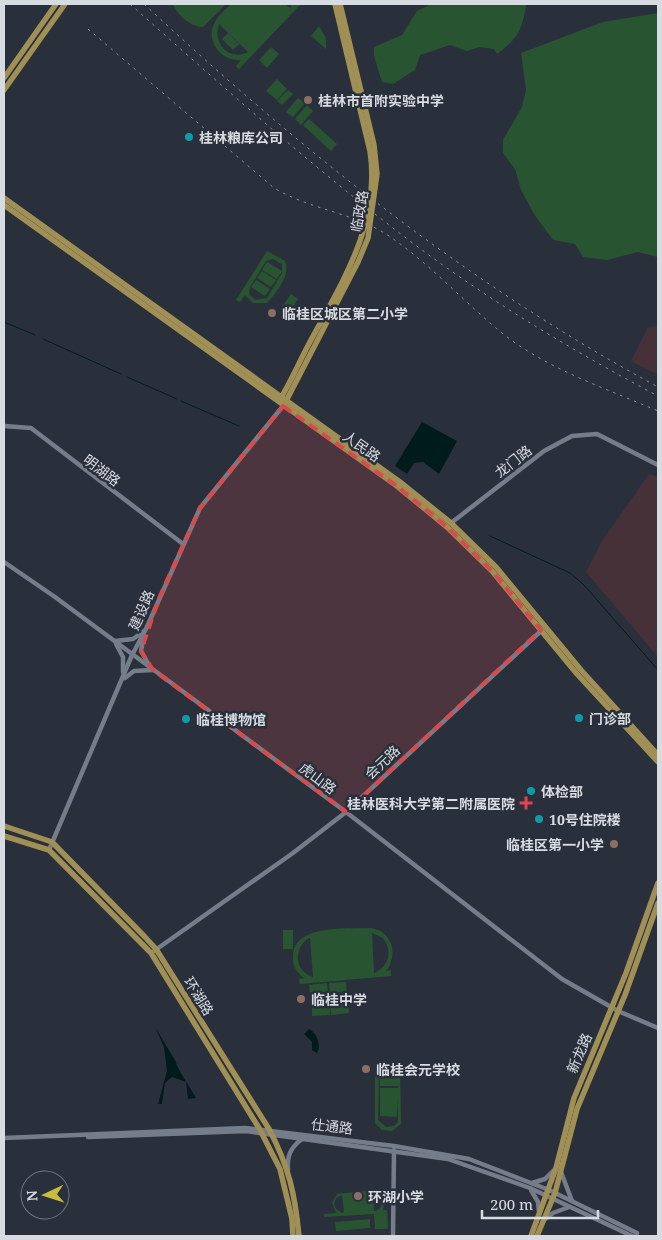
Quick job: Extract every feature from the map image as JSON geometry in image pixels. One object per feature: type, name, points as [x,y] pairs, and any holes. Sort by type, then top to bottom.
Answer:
[{"type":"main road","points":[[4,90],[56,4]]},
{"type":"main road","points":[[4,78],[34,39],[65,4]]},
{"type":"main road","name":"临政路","points":[[335,4],[371,145]]},
{"type":"main road","name":"临政路","points":[[282,402],[368,238],[373,217],[377,174],[340,4]]},
{"type":"main road","name":"人民路","points":[[5,201],[397,486],[442,523],[492,571],[658,755]]},
{"type":"main road","name":"人民路","points":[[282,402],[400,482],[451,523],[496,567],[621,723],[658,762]]},
{"type":"main road","name":"环湖路","points":[[4,826],[52,842],[87,874],[153,951],[270,1132],[288,1172],[299,1236]]},
{"type":"main road","name":"环湖路","points":[[4,836],[49,850],[153,951],[260,1131],[280,1169],[292,1219],[293,1236]]},
{"type":"main road","name":"新龙路","points":[[615,1009],[658,883]]},
{"type":"main road","name":"新龙路","points":[[537,1236],[577,1108],[658,903]]},
{"type":"main road","name":"新龙路","points":[[531,1236],[542,1220]]},
{"type":"street","name":"建设路","points":[[49,850],[132,655],[146,629],[200,508],[282,402]]},
{"type":"street","name":"明湖路","points":[[4,426],[31,428],[183,544]]},
{"type":"street","name":"龙门路","points":[[451,523],[554,444],[572,436],[597,434],[658,465]]},
{"type":"street","name":"虎山路","points":[[4,562],[346,812],[562,979],[615,1009],[658,1028]]},
{"type":"street","name":"会元路","points":[[153,951],[278,864],[346,812],[543,628]]},
{"type":"street","points":[[120,683],[124,667],[123,657],[114,641],[133,639],[146,629]]},
{"type":"street","points":[[146,629],[141,651],[144,659],[153,670]]},
{"type":"street","points":[[120,683],[134,671],[153,670]]},
{"type":"street","name":"仕通路","points":[[4,1139],[260,1131],[270,1132],[457,1156],[532,1183],[551,1194],[570,1207],[634,1236],[637,1233],[572,1201],[551,1194],[530,1188],[448,1159],[394,1148],[302,1139],[270,1132]]},
{"type":"street","points":[[288,1172],[287,1158],[289,1151],[302,1139]]},
{"type":"street","points":[[393,1236],[394,1148]]},
{"type":"street","points":[[532,1183],[544,1179],[559,1170],[572,1201]]},
{"type":"street","points":[[530,1188],[538,1202],[542,1220],[570,1207]]},
{"type":"highlighted area","points":[[283,406],[397,486],[447,527],[492,571],[541,630],[346,812],[153,670],[141,651],[159,598],[200,508]]},
{"type":"shaded area","points":[[658,326],[658,375],[631,361],[648,327]]},
{"type":"shaded area","points":[[422,422],[457,441],[439,474],[423,462],[414,463],[407,474],[395,466]]},
{"type":"shaded area","points":[[649,474],[658,477],[658,657],[586,572],[602,541]]},
{"type":"shaded area","points":[[155,1027],[196,1098],[188,1099],[186,1082],[172,1077],[165,1083],[162,1104],[158,1104],[167,1071],[164,1047]]},
{"type":"shaded area","points":[[309,1029],[318,1040],[319,1047],[317,1053],[312,1050],[312,1042],[304,1034]]},
{"type":"green space","points":[[173,4],[226,4],[203,27],[185,20]]},
{"type":"green space","points":[[231,4],[285,4],[290,8],[292,4],[301,4],[239,69],[236,66],[241,60],[227,58],[222,54],[213,43],[212,36],[212,29],[216,19]],"holes":[[[219,24],[248,52],[234,55],[224,49],[218,38]]]},
{"type":"green space","points":[[431,4],[526,4],[526,6],[520,28],[514,39],[497,54],[494,49],[480,47],[467,51],[450,45],[420,55],[415,70],[393,84],[382,82],[374,56],[374,47],[402,35],[417,11]]},
{"type":"green space","points":[[658,13],[658,257],[638,252],[607,260],[583,257],[575,244],[553,240],[534,214],[521,190],[515,169],[503,153],[503,140],[522,107],[526,90],[521,53],[603,22]]},
{"type":"green space","points":[[319,26],[326,38],[326,49],[311,36]]},
{"type":"green space","points":[[228,33],[239,44],[233,50],[222,39]]},
{"type":"green space","points":[[271,47],[279,54],[267,68],[259,60]]},
{"type":"green space","points":[[277,79],[287,89],[277,100],[266,91]]},
{"type":"green space","points":[[288,90],[293,94],[282,105],[277,101]]},
{"type":"green space","points":[[298,98],[305,103],[293,117],[286,112]]},
{"type":"green space","points":[[307,105],[313,111],[301,125],[295,119]]},
{"type":"green space","points":[[309,119],[337,144],[331,151],[303,125]]},
{"type":"green space","points":[[267,251],[285,261],[286,272],[284,278],[267,303],[253,303],[245,295],[240,302],[236,300]],"holes":[[[273,259],[282,264],[282,273],[267,298],[255,300],[249,294],[250,287],[266,261]]]},
{"type":"green space","points":[[267,262],[282,271],[277,279],[262,270]]},
{"type":"green space","points":[[262,271],[276,280],[271,287],[257,278]]},
{"type":"green space","points":[[256,280],[270,289],[265,296],[251,287]]},
{"type":"green space","points":[[291,294],[298,299],[289,313],[281,308]]},
{"type":"green space","points":[[370,928],[384,933],[391,944],[392,958],[386,971],[391,970],[391,976],[300,984],[299,979],[304,978],[295,968],[293,955],[296,945],[303,938],[324,930]],"holes":[[[372,933],[383,938],[389,953],[386,963],[374,973]],[[310,938],[313,977],[302,970],[298,959],[300,947]]]},
{"type":"green space","points":[[283,930],[293,930],[293,949],[283,949]]},
{"type":"green space","points":[[346,982],[347,991],[330,993],[329,983]]},
{"type":"green space","points":[[327,983],[328,993],[310,995],[309,985]]},
{"type":"green space","points":[[347,992],[348,1002],[331,1004],[330,994]]},
{"type":"green space","points":[[328,994],[329,1004],[311,1006],[310,996]]},
{"type":"green space","points":[[348,1003],[349,1013],[331,1015],[330,1005]]},
{"type":"green space","points":[[329,1005],[330,1015],[312,1016],[312,1007]]},
{"type":"green space","points":[[375,1063],[380,1063],[380,1067],[393,1063],[400,1069],[401,1124],[392,1131],[382,1130],[375,1123]],"holes":[[[392,1066],[397,1071],[398,1078],[380,1078],[380,1086],[398,1086],[398,1088],[380,1088],[380,1116],[397,1117],[398,1097],[398,1122],[394,1126],[386,1127],[378,1120],[379,1074],[383,1068]]]},
{"type":"green space","points":[[375,1190],[383,1194],[385,1200],[383,1210],[387,1210],[388,1229],[375,1229],[374,1214],[324,1217],[324,1214],[336,1213],[332,1203],[337,1194]],"holes":[[[373,1194],[379,1195],[381,1207],[376,1211],[374,1211]],[[342,1195],[344,1212],[342,1213],[336,1209],[334,1204],[336,1198]]]},
{"type":"green space","points":[[370,1219],[370,1228],[336,1231],[335,1222]]},
{"type":"waterway","points":[[4,322],[35,335]]},
{"type":"waterway","points":[[43,339],[121,374]]},
{"type":"waterway","points":[[127,377],[177,399]]},
{"type":"waterway","points":[[181,401],[239,426]]},
{"type":"waterway","points":[[490,536],[570,573],[584,585],[658,670]]},
{"type":"railway","points":[[130,4],[300,153],[406,238],[466,282],[529,322],[658,396]]},
{"type":"railway","points":[[144,4],[264,111],[389,212],[520,304],[588,347],[658,387]]},
{"type":"railway","points":[[88,29],[274,188],[303,202],[376,228],[418,258],[488,321],[519,346],[577,377],[658,411]]},
{"type":"place","name":"桂林市首附实验中学","points":[[308,100]]},
{"type":"place","name":"桂林粮库公司","points":[[189,137]]},
{"type":"place","name":"临桂区城区第二小学","points":[[272,313]]},
{"type":"place","name":"门诊部","points":[[579,718]]},
{"type":"place","name":"临桂博物馆","points":[[186,719]]},
{"type":"place","name":"体检部","points":[[531,791]]},
{"type":"place","name":"桂林医科大学第二附属医院","points":[[526,803]]},
{"type":"place","name":"10号住院楼","points":[[539,819]]},
{"type":"place","name":"临桂区第一小学","points":[[614,844]]},
{"type":"place","name":"临桂中学","points":[[301,999]]},
{"type":"place","name":"临桂会元学校","points":[[366,1069]]},
{"type":"place","name":"环湖小学","points":[[358,1196]]}]
